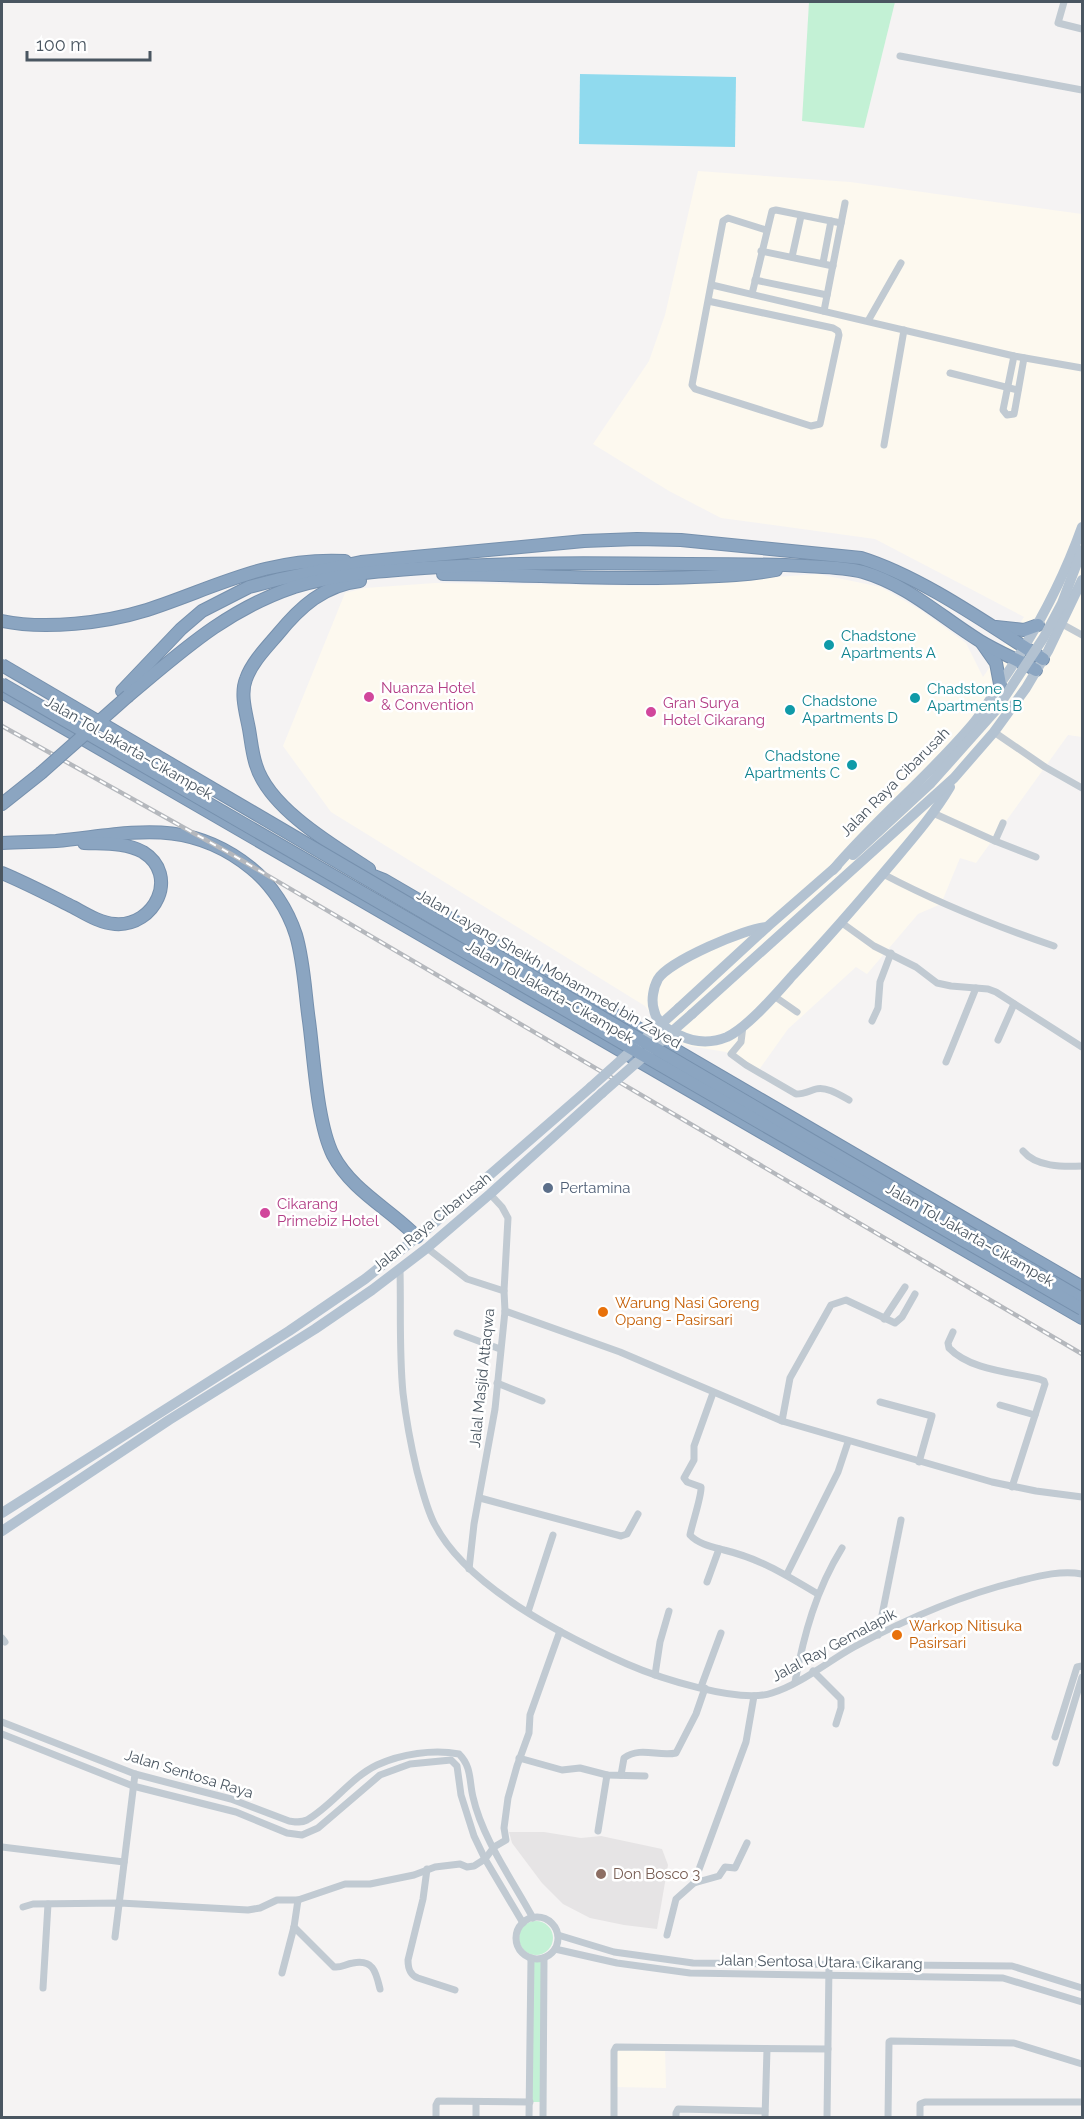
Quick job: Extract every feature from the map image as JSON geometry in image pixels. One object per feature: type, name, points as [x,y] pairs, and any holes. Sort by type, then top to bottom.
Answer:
[{"type":"highway","points":[[125,693],[181,629],[202,611],[249,587],[361,562],[584,541],[637,539],[681,540],[861,558],[877,563],[930,590],[1026,644],[1043,660]]},
{"type":"highway","points":[[2,621],[49,624],[98,621],[145,610],[236,577],[279,565],[327,560],[361,562]]},
{"type":"highway","points":[[2,804],[125,693],[214,626],[262,600],[322,579],[379,571],[499,564],[834,568],[862,572],[894,584],[981,642],[1016,659],[1043,660]]},
{"type":"highway","points":[[384,880],[320,837],[298,818],[265,785],[256,765],[244,700],[246,679],[292,616],[321,593],[336,586],[386,578],[478,574],[645,579],[759,573],[798,566]]},
{"type":"highway","points":[[992,626],[1020,630],[1038,625]]},
{"type":"highway","points":[[981,642],[1004,679]]},
{"type":"highway","name":"Jalan Tol Jakarta–Cikampek","points":[[2,665],[354,868],[384,880],[1083,1287]]},
{"type":"highway","name":"Jalan Layang Sheikh Mohammed bin Zayed","points":[[2,665],[1083,1299]]},
{"type":"highway","name":"Jalan Layang Sheikh Mohammed bin Zayed","points":[[2,684],[1083,1309]]},
{"type":"highway","name":"Jalan Tol Jakarta–Cikampek","points":[[2,692],[1083,1318]]},
{"type":"highway","points":[[2,795],[39,770]]},
{"type":"highway","points":[[2,843],[56,841],[132,831],[178,834],[207,841],[241,860],[260,875],[285,910],[296,936],[319,1098],[331,1149],[345,1173],[357,1186],[417,1236]]},
{"type":"highway","points":[[2,873],[96,919],[115,924],[131,922],[143,917],[155,905],[160,894],[160,875],[145,853],[121,845],[56,841]]},
{"type":"main road","name":"Jalan Raya Cibarusah","points":[[2,1513],[290,1331],[365,1279],[591,1087],[832,870],[873,825],[929,773],[974,723],[1038,625],[1064,575],[1083,527]]},
{"type":"main road","name":"Jalan Raya Cibarusah","points":[[839,882],[855,856],[938,776],[996,710],[1044,637],[1062,603],[1083,550]]},
{"type":"main road","name":"Jalan Raya Cibarusah","points":[[832,870],[855,856],[941,780],[998,718],[1047,640],[1083,565]]},
{"type":"main road","name":"Jalan Raya Cibarusah","points":[[2,1531],[169,1420],[315,1329],[400,1269],[490,1194],[954,778],[994,732],[1026,687],[1043,660],[1083,580]]},
{"type":"main road","points":[[1004,679],[1014,673],[1020,675],[1026,687]]},
{"type":"main road","points":[[767,927],[757,928],[718,943],[677,963],[658,979],[654,988],[653,1006],[657,1017],[669,1030],[690,1040],[705,1042],[729,1036],[742,1026],[774,996],[842,923],[933,813],[954,778]]},
{"type":"main road","points":[[390,1259],[400,1269]]},
{"type":"street","points":[[1064,2],[1058,23],[1083,29]]},
{"type":"street","points":[[900,56],[1083,90]]},
{"type":"street","points":[[824,311],[845,203]]},
{"type":"street","points":[[752,294],[766,230],[774,210],[842,223]]},
{"type":"street","points":[[792,257],[801,216]]},
{"type":"street","points":[[708,301],[838,331],[820,424],[811,426],[693,387],[692,380],[708,301],[712,285],[725,219],[766,230]]},
{"type":"street","points":[[823,263],[831,221]]},
{"type":"street","points":[[762,251],[832,266]]},
{"type":"street","points":[[868,321],[901,263]]},
{"type":"street","points":[[755,280],[827,295]]},
{"type":"street","points":[[712,285],[1014,356],[1083,368]]},
{"type":"street","points":[[884,445],[904,330]]},
{"type":"street","points":[[1014,356],[1004,410],[1006,415],[1014,414],[1024,358]]},
{"type":"street","points":[[950,374],[1018,390]]},
{"type":"street","points":[[1062,624],[1083,635]]},
{"type":"street","points":[[994,732],[1083,788]]},
{"type":"street","points":[[933,813],[1036,857]]},
{"type":"street","points":[[995,841],[1003,823]]},
{"type":"street","points":[[883,874],[918,893],[999,927],[1054,946]]},
{"type":"street","points":[[842,923],[874,946],[916,966],[937,983],[996,992],[1083,1047]]},
{"type":"street","points":[[872,1021],[878,1008],[880,982],[891,953]]},
{"type":"street","points":[[946,1062],[976,988]]},
{"type":"street","points":[[774,996],[797,1012]]},
{"type":"street","points":[[998,1040],[1014,1004]]},
{"type":"street","points":[[742,1026],[741,1042],[731,1054],[746,1065],[796,1094],[825,1089],[849,1100]]},
{"type":"street","points":[[1023,1151],[1037,1162],[1083,1166]]},
{"type":"street","name":"Jalal Masjid Attaqwa","points":[[469,1569],[497,1383],[505,1311],[508,1218],[490,1194]]},
{"type":"street","points":[[427,1248],[467,1279],[504,1292]]},
{"type":"street","name":"Jalal Ray Gemalapik","points":[[400,1269],[403,1393],[413,1454],[423,1495],[434,1524],[469,1569],[528,1612],[616,1659],[655,1675],[703,1688],[754,1696],[770,1694],[878,1635],[939,1605],[979,1590],[1052,1573],[1083,1574]]},
{"type":"street","points":[[884,1319],[905,1287]]},
{"type":"street","points":[[783,1421],[790,1378],[831,1305],[846,1300],[895,1323],[899,1322],[915,1294]]},
{"type":"street","points":[[505,1311],[620,1352],[783,1421],[848,1442],[1012,1487],[1083,1497]]},
{"type":"street","points":[[953,1332],[948,1348],[961,1358],[974,1364],[1044,1381],[1045,1388],[1012,1487]]},
{"type":"street","points":[[457,1333],[500,1349]]},
{"type":"street","points":[[497,1383],[542,1401]]},
{"type":"street","points":[[713,1393],[694,1446],[694,1460],[684,1478],[701,1487],[702,1491],[690,1535],[694,1539],[719,1549],[750,1556],[787,1574],[818,1594]]},
{"type":"street","points":[[880,1402],[932,1416],[919,1462]]},
{"type":"street","points":[[1000,1405],[1035,1415]]},
{"type":"street","points":[[787,1574],[838,1472],[848,1442]]},
{"type":"street","points":[[480,1498],[621,1536],[627,1534],[638,1514]]},
{"type":"street","points":[[878,1635],[901,1520]]},
{"type":"street","points":[[528,1612],[553,1535]]},
{"type":"street","points":[[795,1682],[803,1639],[818,1594],[842,1548]]},
{"type":"street","points":[[707,1582],[719,1549]]},
{"type":"street","points":[[655,1675],[660,1642],[669,1611]]},
{"type":"street","points":[[23,1906],[120,1903],[242,1911],[260,1908],[277,1900],[298,1900],[345,1884],[370,1884],[414,1875],[427,1869],[460,1864],[470,1867],[485,1859],[494,1847],[506,1840],[505,1812],[519,1758],[529,1733],[530,1714],[560,1631]]},
{"type":"street","points":[[621,1775],[624,1758],[629,1755],[645,1751],[676,1753],[696,1714],[721,1633]]},
{"type":"street","points":[[1055,1737],[1077,1667],[1083,1666]]},
{"type":"street","points":[[813,1671],[841,1699],[842,1708],[836,1724]]},
{"type":"street","points":[[1056,1763],[1083,1677]]},
{"type":"street","points":[[667,1935],[674,1903],[694,1883],[747,1742],[754,1696]]},
{"type":"street","name":"Jalan Sentosa Raya","points":[[2,1722],[135,1774],[231,1799],[297,1823],[308,1819],[376,1766],[411,1755],[449,1753],[459,1755],[467,1764],[478,1815],[533,1918]]},
{"type":"street","name":"Jalan Sentosa Raya","points":[[2,1734],[133,1786],[236,1812],[287,1833],[302,1835],[318,1828],[380,1775],[410,1764],[451,1760],[457,1766],[466,1815],[485,1859],[523,1923]]},
{"type":"street","points":[[519,1758],[562,1770],[580,1768],[606,1775],[645,1776]]},
{"type":"street","points":[[115,1937],[135,1774]]},
{"type":"street","points":[[598,1830],[606,1775]]},
{"type":"street","points":[[694,1883],[719,1876],[724,1867],[733,1869],[747,1843]]},
{"type":"street","points":[[2,1846],[124,1862]]},
{"type":"street","points":[[427,1869],[425,1889],[408,1968],[413,1976],[456,1990]]},
{"type":"street","points":[[282,1973],[294,1927],[298,1900]]},
{"type":"street","points":[[43,1988],[48,1904]]},
{"type":"street","points":[[533,1918],[545,1919],[551,1923],[558,1935],[555,1949],[544,1958],[531,1958],[520,1950],[517,1945],[517,1932],[523,1923],[533,1918]]},
{"type":"street","points":[[294,1927],[334,1967],[344,1967],[352,1963],[370,1966],[375,1970],[380,1989]]},
{"type":"street","name":"Jalan Sentosa Utara. Cikarang","points":[[558,1935],[614,1952],[693,1963],[1012,1966],[1083,1988]]},
{"type":"street","name":"Jalan Sentosa Utara. Cikarang","points":[[555,1949],[617,1963],[690,1973],[1004,1978],[1083,2002]]},
{"type":"street","points":[[530,2118],[531,1958]]},
{"type":"street","points":[[543,2118],[544,1958]]},
{"type":"street","points":[[827,2118],[829,1965]]},
{"type":"street","points":[[888,2118],[889,2043],[895,2040],[1014,2043],[1083,2064]]},
{"type":"street","points":[[614,2118],[614,2051],[616,2047],[828,2049]]},
{"type":"street","points":[[676,2118],[678,2109],[765,2114],[768,2049]]},
{"type":"street","points":[[436,2118],[438,2101],[530,2102]]},
{"type":"street","points":[[476,2102],[476,2118]]},
{"type":"street","points":[[920,2118],[920,2104],[924,2102],[1083,2102]]},
{"type":"shaded area","points":[[698,171],[850,182],[1082,214],[1082,737],[1068,735],[976,863],[960,858],[941,904],[918,914],[867,974],[856,967],[788,1029],[756,1074],[726,1052],[684,1045],[655,1020],[645,1006],[331,812],[283,746],[345,593],[365,588],[435,583],[654,586],[818,574],[881,587],[922,611],[966,643],[983,677],[1024,617],[875,539],[721,518],[669,491],[593,444],[649,361],[665,315]]},
{"type":"shaded area","name":"Don Bosco 3","points":[[509,1832],[544,1832],[581,1838],[601,1836],[662,1849],[668,1865],[657,1929],[590,1918],[563,1904],[542,1883],[512,1843]]},
{"type":"shaded area","points":[[616,2048],[665,2048],[666,2088],[615,2087]]},
{"type":"green space","points":[[809,2],[895,2],[864,128],[802,121]]},
{"type":"green space","points":[[536,1921],[548,1926],[553,1938],[548,1950],[536,1955],[524,1950],[519,1938],[524,1926]]},
{"type":"green space","points":[[532,1960],[542,1960],[541,2102],[532,2102]]},
{"type":"water","points":[[580,74],[736,77],[735,147],[579,144]]},
{"type":"railway","points":[[2,726],[231,854],[1082,1354]]},
{"type":"place","name":"Chadstone Apartments A","points":[[829,645]]},
{"type":"place","name":"Nuanza Hotel & Convention","points":[[369,697]]},
{"type":"place","name":"Chadstone Apartments B","points":[[915,698]]},
{"type":"place","name":"Chadstone Apartments D","points":[[790,710]]},
{"type":"place","name":"Gran Surya Hotel Cikarang","points":[[651,712]]},
{"type":"place","name":"Chadstone Apartments C","points":[[852,765]]},
{"type":"place","name":"Pertamina","points":[[548,1188]]},
{"type":"place","name":"Cikarang Primebiz Hotel","points":[[265,1213]]},
{"type":"place","name":"Warung Nasi Goreng Opang - Pasirsari","points":[[603,1312]]},
{"type":"place","name":"Warkop Nitisuka Pasirsari","points":[[897,1635]]},
{"type":"place","name":"Don Bosco 3","points":[[601,1874]]}]
